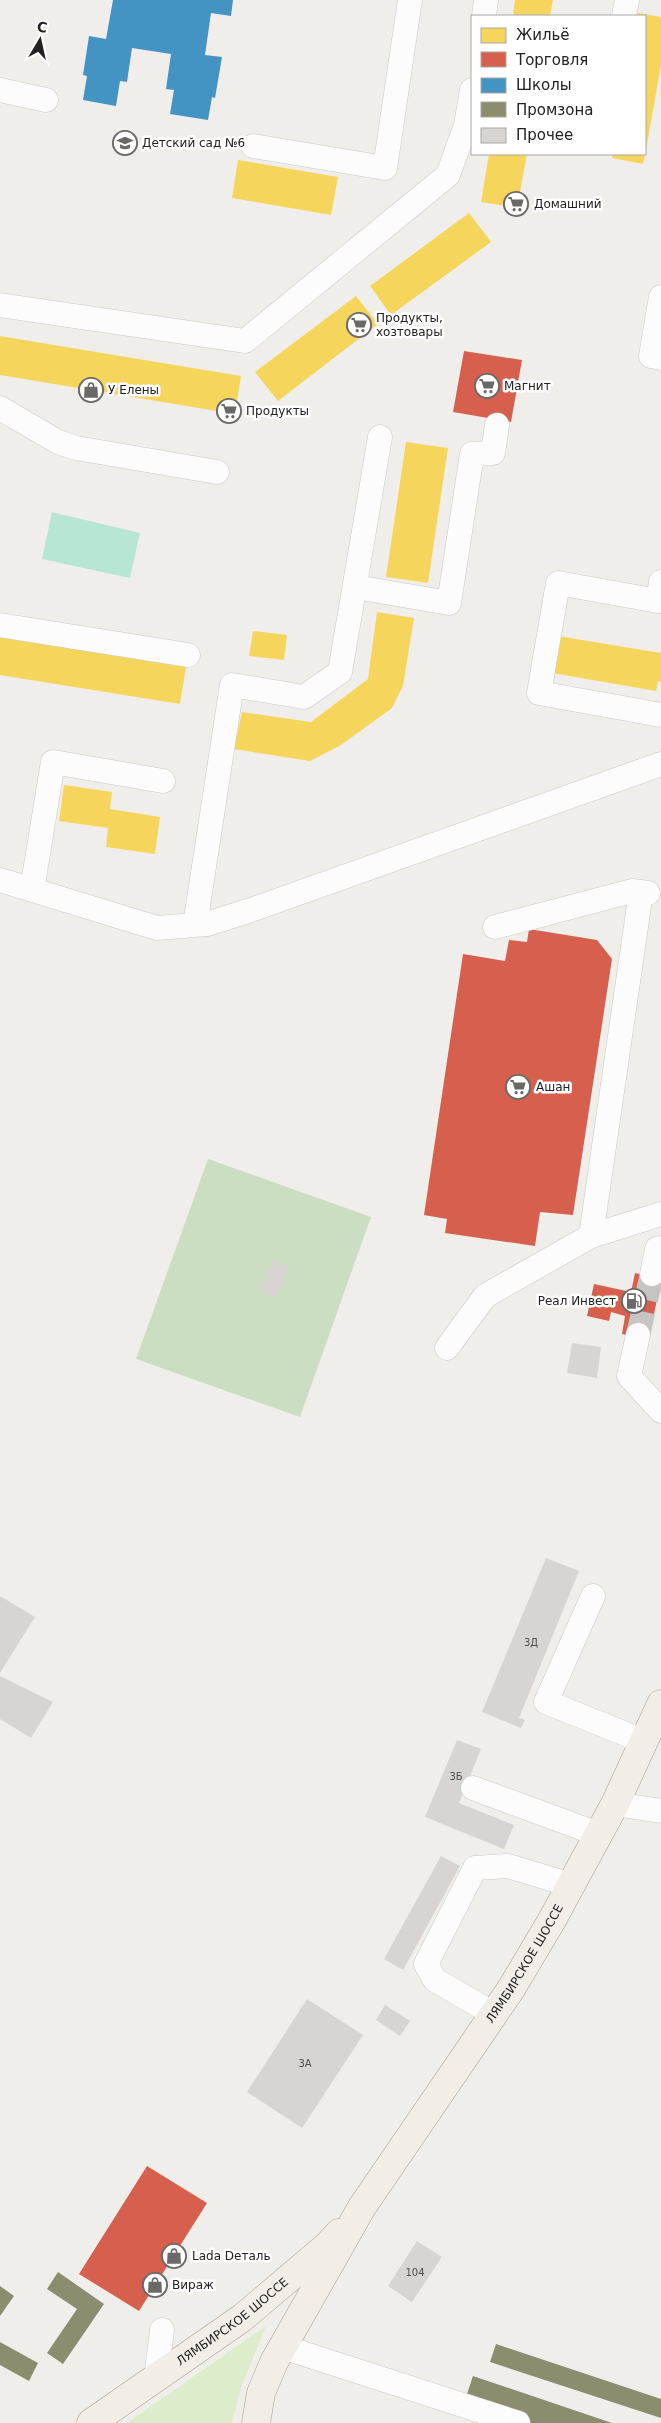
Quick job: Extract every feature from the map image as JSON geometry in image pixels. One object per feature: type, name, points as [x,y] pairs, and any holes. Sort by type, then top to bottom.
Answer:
[{"type":"main road","name":"ЛЯМБИРСКОЕ ШОССЕ","points":[[256,2423],[261,2394],[283,2347],[362,2207],[494,2014],[570,1885],[615,1804],[661,1704]]},
{"type":"main road","name":"ЛЯМБИРСКОЕ ШОССЕ","points":[[90,2423],[242,2318],[327,2246],[362,2207]]},
{"type":"lane","points":[[252,146],[385,168],[410,0]]},
{"type":"lane","points":[[484,15],[486,0]]},
{"type":"lane","points":[[624,15],[627,0]]},
{"type":"lane","points":[[0,90],[46,100]]},
{"type":"lane","points":[[0,305],[245,341],[448,175],[466,125],[471,96]]},
{"type":"lane","points":[[661,297],[650,356],[661,358]]},
{"type":"lane","points":[[0,408],[58,442],[76,448],[218,472]]},
{"type":"lane","points":[[356,587],[449,602],[472,454],[493,453],[497,425]]},
{"type":"lane","points":[[195,925],[232,685],[304,697],[340,672],[356,587],[380,437]]},
{"type":"lane","points":[[661,582],[658,601],[558,583],[539,693],[661,715]]},
{"type":"lane","points":[[0,625],[188,655]]},
{"type":"lane","points":[[32,890],[54,762],[163,781]]},
{"type":"lane","points":[[0,880],[157,928],[195,925],[251,910],[661,764]]},
{"type":"lane","points":[[494,927],[632,891],[644,892],[602,1182],[591,1236]]},
{"type":"lane","points":[[447,1348],[486,1296],[591,1236],[661,1214]]},
{"type":"lane","points":[[652,1274],[657,1249],[661,1248]]},
{"type":"lane","points":[[638,1335],[629,1376],[661,1412]]},
{"type":"lane","points":[[593,1596],[546,1702],[643,1741]]},
{"type":"lane","points":[[472,1788],[598,1834]]},
{"type":"lane","points":[[615,1804],[661,1811]]},
{"type":"lane","points":[[494,2014],[435,1980],[426,1964],[475,1868],[508,1866],[570,1885]]},
{"type":"lane","points":[[156,2378],[162,2330]]},
{"type":"lane","points":[[283,2347],[518,2423]]},
{"type":"green space","points":[[52,512],[140,533],[130,578],[42,559]]},
{"type":"green space","points":[[208,1159],[371,1217],[300,1417],[136,1359]]},
{"type":"green space","points":[[266,2326],[241,2388],[232,2423],[127,2423]]},
{"type":"building: Жильё","points":[[515,0],[553,0],[550,15],[513,15]]},
{"type":"building: Жильё","points":[[638,13],[661,17],[661,65],[646,150],[646,15],[637,15]]},
{"type":"building: Жильё","points":[[489,155],[527,155],[517,208],[481,202]]},
{"type":"building: Жильё","points":[[613,155],[645,155],[643,164],[612,158]]},
{"type":"building: Жильё","points":[[238,160],[338,177],[331,215],[232,198]]},
{"type":"building: Жильё","points":[[469,213],[491,242],[391,315],[370,286]]},
{"type":"building: Жильё","points":[[356,296],[378,324],[278,401],[255,372]]},
{"type":"building: Жильё","points":[[0,336],[241,376],[235,414],[0,375]]},
{"type":"building: Жильё","points":[[406,442],[448,448],[428,583],[386,577]]},
{"type":"building: Жильё","points":[[377,612],[414,618],[403,686],[392,708],[341,745],[310,761],[234,749],[242,712],[311,722],[368,679]]},
{"type":"building: Жильё","points":[[253,631],[287,635],[284,660],[249,656]]},
{"type":"building: Жильё","points":[[558,636],[661,653],[661,682],[658,681],[656,691],[552,673]]},
{"type":"building: Жильё","points":[[0,637],[186,667],[180,704],[0,675]]},
{"type":"building: Жильё","points":[[64,785],[112,792],[110,809],[160,817],[155,854],[106,847],[108,828],[59,821]]},
{"type":"building: Торговля","name":"Магнит","points":[[464,351],[522,360],[511,422],[453,412]]},
{"type":"building: Торговля","points":[[529,929],[597,940],[612,959],[573,1215],[540,1212],[535,1246],[445,1233],[447,1219],[424,1215],[463,954],[505,961],[509,940],[527,942]]},
{"type":"building: Торговля","points":[[635,1273],[661,1279],[649,1340],[622,1334],[625,1316],[611,1312],[609,1321],[587,1316],[594,1284],[631,1292]]},
{"type":"building: Торговля","points":[[147,2166],[207,2203],[139,2311],[79,2274]]},
{"type":"building: Школы","points":[[113,0],[233,0],[231,16],[211,13],[205,55],[222,57],[215,98],[212,97],[208,120],[170,114],[174,90],[166,89],[171,54],[132,48],[127,82],[120,81],[116,106],[83,100],[87,76],[83,75],[89,36],[106,39]]},
{"type":"building: Промзона","points":[[58,2272],[104,2304],[63,2364],[47,2353],[77,2309],[47,2289]]},
{"type":"building: Промзона","points":[[0,2286],[14,2296],[0,2316]]},
{"type":"building: Промзона","points":[[0,2342],[38,2363],[29,2381],[0,2365]]},
{"type":"building: Промзона","points":[[496,2344],[661,2399],[661,2418],[490,2362]]},
{"type":"building: Промзона","points":[[473,2376],[612,2423],[515,2423],[463,2406]]},
{"type":"building: Прочее","points":[[274,1259],[290,1267],[276,1298],[260,1291]]},
{"type":"building: Прочее","points":[[572,1343],[601,1347],[597,1378],[567,1373]]},
{"type":"building: Прочее","points":[[546,1558],[579,1571],[519,1718],[525,1720],[521,1728],[482,1712]]},
{"type":"building: Прочее","points":[[0,1596],[35,1617],[0,1673]]},
{"type":"building: Прочее","points":[[0,1676],[53,1702],[31,1738],[0,1719]]},
{"type":"building: Прочее","points":[[457,1740],[481,1749],[459,1803],[514,1825],[504,1849],[425,1817]]},
{"type":"building: Прочее","points":[[441,1856],[460,1866],[403,1970],[384,1959]]},
{"type":"building: Прочее","points":[[307,1999],[363,2035],[302,2128],[247,2092]]},
{"type":"building: Прочее","points":[[385,2005],[410,2021],[400,2036],[376,2020]]},
{"type":"building: Прочее","points":[[417,2241],[442,2257],[412,2302],[388,2286]]},
{"type":"tunnel","points":[[638,1335],[652,1274]]},
{"type":"place","name":"Детский сад №6","points":[[125,143]]},
{"type":"place","name":"Домашний","points":[[516,204]]},
{"type":"place","name":"Продукты, хозтовары","points":[[359,325]]},
{"type":"place","name":"Магнит","points":[[487,386]]},
{"type":"place","name":"У Елены","points":[[91,390]]},
{"type":"place","name":"Продукты","points":[[229,411]]},
{"type":"place","name":"Ашан","points":[[518,1087]]},
{"type":"place","name":"Реал Инвест","points":[[634,1301]]},
{"type":"place","name":"Lada Dеталь","points":[[174,2256]]},
{"type":"place","name":"Вираж","points":[[155,2285]]}]
